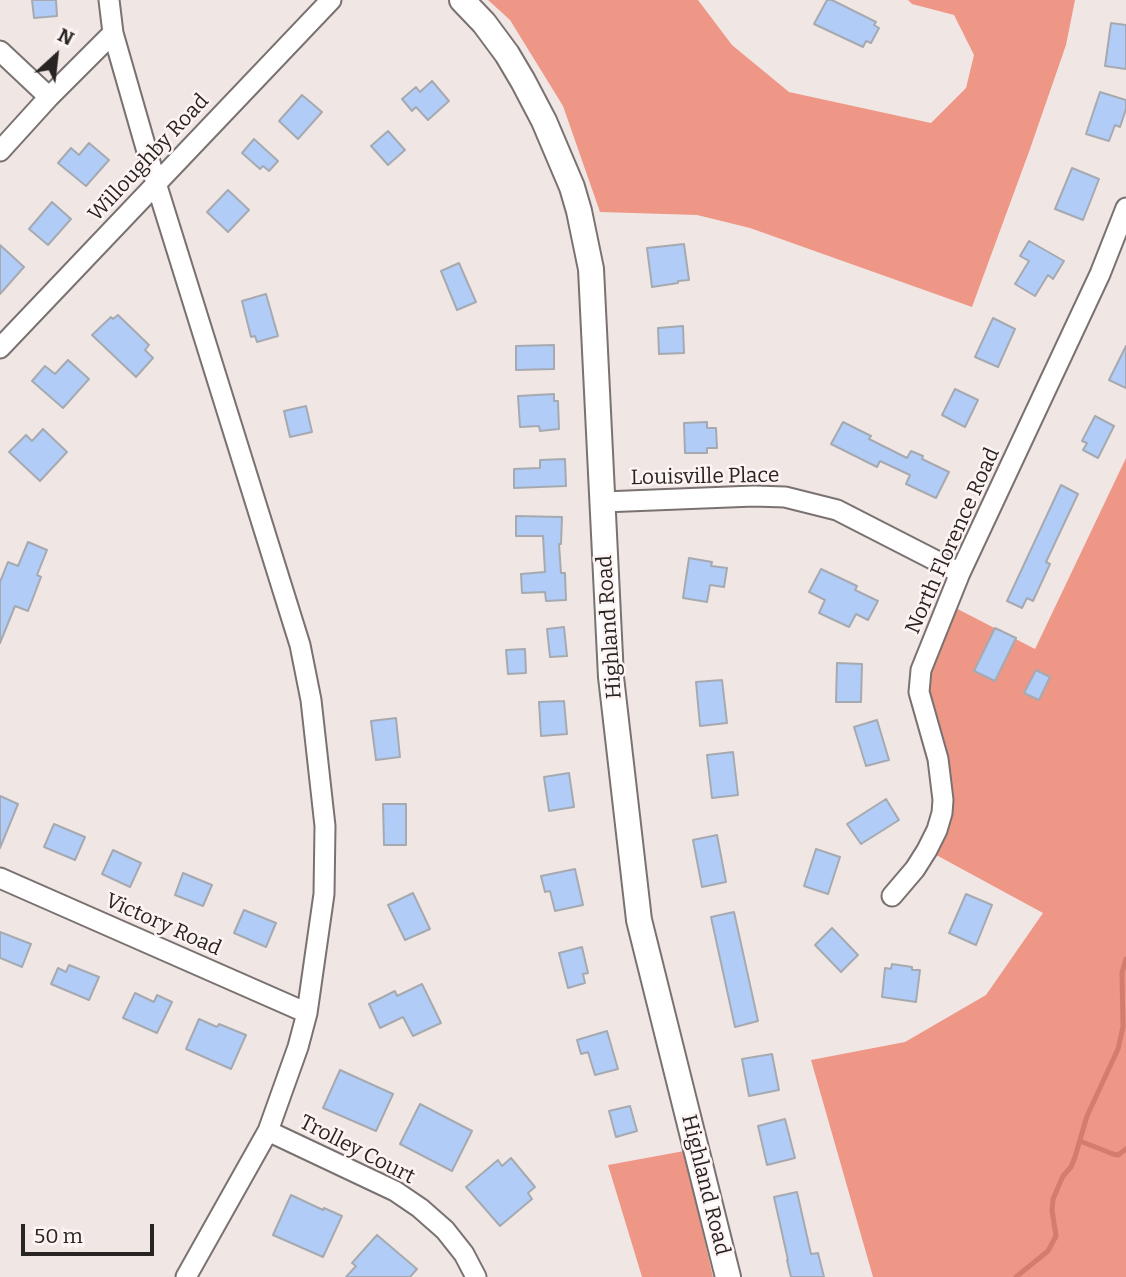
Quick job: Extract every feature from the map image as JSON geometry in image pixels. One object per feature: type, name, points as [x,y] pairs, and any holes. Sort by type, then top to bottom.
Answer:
[{"type":"street","points":[[109,0],[113,33],[156,183],[300,645],[311,700],[325,826],[324,894],[307,1013],[298,1047],[268,1131],[186,1277]]},
{"type":"street","name":"Willoughby Road","points":[[0,348],[331,0]]},
{"type":"street","name":"Highland Road","points":[[462,0],[492,33],[523,81],[550,133],[579,211],[591,269],[611,677],[639,920],[728,1277]]},
{"type":"street","points":[[0,151],[113,33]]},
{"type":"street","points":[[0,51],[50,97]]},
{"type":"street","name":"North Florence Road","points":[[892,896],[927,850],[942,813],[938,760],[919,692],[921,670],[960,573],[1100,274],[1126,208]]},
{"type":"street","name":"Louisville Place","points":[[603,502],[785,497],[837,510],[960,573]]},
{"type":"street","name":"Victory Road","points":[[0,878],[307,1013]]},
{"type":"street","name":"Trolley Court","points":[[268,1131],[395,1191],[420,1208],[464,1254],[476,1277]]},
{"type":"shaded area","points":[[488,0],[698,0],[732,45],[789,92],[931,123],[966,88],[974,55],[954,15],[912,4],[908,0],[1075,0],[1066,45],[972,307],[750,228],[697,215],[600,212],[563,106],[510,20]]},
{"type":"shaded area","points":[[1126,458],[1126,1277],[873,1277],[811,1060],[905,1042],[986,995],[1043,913],[927,850],[942,813],[919,692],[948,604],[1035,649]]},
{"type":"shaded area","points":[[684,1151],[713,1277],[642,1277],[608,1165]]},
{"type":"building","points":[[32,0],[56,0],[57,16],[34,18]]},
{"type":"building","points":[[827,0],[876,22],[874,25],[879,28],[871,43],[866,41],[863,47],[814,24]]},
{"type":"building","points":[[1111,23],[1126,25],[1126,69],[1105,66]]},
{"type":"building","points":[[432,81],[449,101],[428,120],[416,107],[412,111],[402,99],[416,87],[420,92]]},
{"type":"building","points":[[1100,92],[1126,100],[1120,127],[1115,125],[1109,141],[1086,134]]},
{"type":"building","points":[[302,95],[322,112],[298,139],[279,121]]},
{"type":"building","points":[[388,131],[405,150],[388,165],[371,146]]},
{"type":"building","points":[[254,139],[278,161],[269,171],[263,166],[260,169],[242,153]]},
{"type":"building","points":[[89,143],[109,160],[86,186],[58,163],[71,148],[79,155]]},
{"type":"building","points":[[1072,168],[1099,179],[1083,220],[1055,209]]},
{"type":"building","points":[[228,190],[249,210],[228,232],[207,212]]},
{"type":"building","points":[[52,202],[71,219],[48,245],[29,229]]},
{"type":"building","points":[[1029,241],[1064,261],[1053,279],[1048,275],[1035,296],[1015,284],[1029,261],[1020,256]]},
{"type":"building","points":[[684,244],[689,280],[652,287],[647,248]]},
{"type":"building","points":[[0,245],[24,267],[0,294]]},
{"type":"building","points":[[459,263],[476,302],[457,310],[441,271]]},
{"type":"building","points":[[266,294],[278,336],[257,342],[255,336],[251,337],[242,301]]},
{"type":"building","points":[[118,315],[149,345],[145,350],[153,358],[136,377],[92,335],[111,317],[113,319]]},
{"type":"building","points":[[993,318],[1015,329],[998,367],[975,357]]},
{"type":"building","points":[[683,326],[684,353],[659,354],[658,328]]},
{"type":"building","points":[[554,345],[554,369],[516,370],[516,346]]},
{"type":"building","points":[[1126,346],[1126,388],[1109,380]]},
{"type":"building","points":[[68,360],[89,379],[63,408],[32,381],[45,366],[55,374]]},
{"type":"building","points":[[955,389],[978,400],[965,427],[942,415]]},
{"type":"building","points":[[554,394],[554,401],[558,401],[559,429],[540,431],[539,426],[520,427],[518,396]]},
{"type":"building","points":[[306,406],[312,432],[290,437],[284,411]]},
{"type":"building","points":[[1095,416],[1114,426],[1098,458],[1083,450],[1087,443],[1082,441]]},
{"type":"building","points":[[707,422],[707,428],[716,428],[717,448],[707,448],[707,453],[685,453],[684,423]]},
{"type":"building","points":[[843,422],[907,458],[911,451],[949,472],[936,498],[906,484],[910,475],[880,461],[877,467],[831,444]]},
{"type":"building","points":[[43,429],[67,452],[40,481],[9,452],[26,435],[32,441]]},
{"type":"building","points":[[565,459],[566,486],[514,488],[514,469],[540,468],[540,460]]},
{"type":"building","points":[[1061,485],[1078,494],[1046,562],[1050,564],[1033,601],[1027,598],[1022,608],[1007,601]]},
{"type":"building","points":[[516,516],[562,517],[559,544],[561,573],[565,573],[566,600],[546,601],[545,592],[522,593],[521,574],[545,572],[543,536],[516,536]]},
{"type":"building","points":[[28,542],[47,550],[37,575],[41,577],[28,611],[15,606],[0,643],[0,582],[8,562],[18,566]]},
{"type":"building","points":[[689,558],[712,562],[711,566],[727,568],[724,587],[710,585],[707,602],[683,598]]},
{"type":"building","points":[[821,569],[857,586],[855,590],[878,601],[868,620],[856,614],[849,627],[819,613],[825,600],[809,592]]},
{"type":"building","points":[[564,627],[567,656],[550,657],[547,629]]},
{"type":"building","points":[[995,628],[1016,638],[995,681],[974,671]]},
{"type":"building","points":[[525,649],[526,673],[508,674],[506,650]]},
{"type":"building","points":[[837,663],[862,664],[861,702],[836,702]]},
{"type":"building","points":[[1036,670],[1050,677],[1039,700],[1024,693]]},
{"type":"building","points":[[722,680],[727,723],[700,726],[696,682]]},
{"type":"building","points":[[564,701],[567,734],[541,736],[539,702]]},
{"type":"building","points":[[396,718],[400,757],[376,760],[371,721]]},
{"type":"building","points":[[877,720],[889,760],[866,766],[854,727]]},
{"type":"building","points":[[733,752],[738,795],[712,798],[707,755]]},
{"type":"building","points":[[569,773],[574,807],[549,811],[544,777]]},
{"type":"building","points":[[0,796],[18,804],[0,848]]},
{"type":"building","points":[[886,799],[899,820],[861,844],[847,824]]},
{"type":"building","points":[[383,804],[406,804],[406,845],[384,845]]},
{"type":"building","points":[[54,824],[85,837],[75,860],[44,847]]},
{"type":"building","points":[[717,835],[726,882],[702,887],[693,840]]},
{"type":"building","points":[[816,849],[840,857],[828,894],[804,886]]},
{"type":"building","points":[[113,850],[141,863],[130,887],[102,874]]},
{"type":"building","points":[[575,869],[583,905],[555,911],[550,891],[545,892],[541,876]]},
{"type":"building","points":[[183,873],[212,885],[203,906],[175,895]]},
{"type":"building","points":[[413,893],[430,929],[405,940],[388,905]]},
{"type":"building","points":[[966,894],[992,905],[976,945],[949,933]]},
{"type":"building","points":[[244,910],[276,923],[266,947],[234,933]]},
{"type":"building","points":[[734,912],[758,1021],[735,1027],[711,917]]},
{"type":"building","points":[[832,928],[858,955],[841,972],[815,945]]},
{"type":"building","points":[[0,932],[31,944],[22,967],[0,958]]},
{"type":"building","points":[[582,947],[588,973],[583,974],[585,983],[568,988],[559,953]]},
{"type":"building","points":[[892,964],[920,970],[916,1002],[882,997],[885,968],[891,969]]},
{"type":"building","points":[[69,965],[99,977],[89,1000],[51,984],[58,968],[66,972]]},
{"type":"building","points":[[422,984],[441,1023],[413,1036],[403,1017],[380,1028],[369,1004],[395,991],[397,996]]},
{"type":"building","points":[[135,993],[154,1002],[157,995],[172,1002],[157,1033],[123,1018]]},
{"type":"building","points":[[199,1019],[246,1035],[231,1069],[186,1049]]},
{"type":"building","points":[[607,1031],[618,1069],[595,1075],[588,1052],[581,1054],[577,1040]]},
{"type":"building","points":[[772,1054],[779,1090],[749,1096],[742,1059]]},
{"type":"building","points":[[340,1070],[393,1094],[376,1131],[323,1108]]},
{"type":"building","points":[[420,1104],[472,1131],[452,1171],[400,1144]]},
{"type":"building","points":[[630,1106],[637,1131],[616,1137],[609,1111]]},
{"type":"building","points":[[785,1119],[795,1158],[767,1165],[758,1126]]},
{"type":"building","points":[[511,1158],[535,1187],[528,1193],[532,1199],[500,1226],[466,1187],[498,1160],[502,1166]]},
{"type":"building","points":[[797,1192],[811,1254],[818,1253],[824,1277],[791,1277],[774,1197]]},
{"type":"building","points":[[291,1195],[342,1216],[323,1257],[273,1235]]},
{"type":"building","points":[[377,1235],[417,1269],[410,1277],[346,1277],[356,1266],[352,1263]]},
{"type":"waterway","points":[[1016,1277],[1048,1251],[1056,1236],[1053,1199],[1063,1176],[1071,1167],[1087,1116],[1118,1049],[1123,1027],[1122,973],[1126,959]]},
{"type":"waterway","points":[[1080,1141],[1118,1155],[1126,1149]]}]
